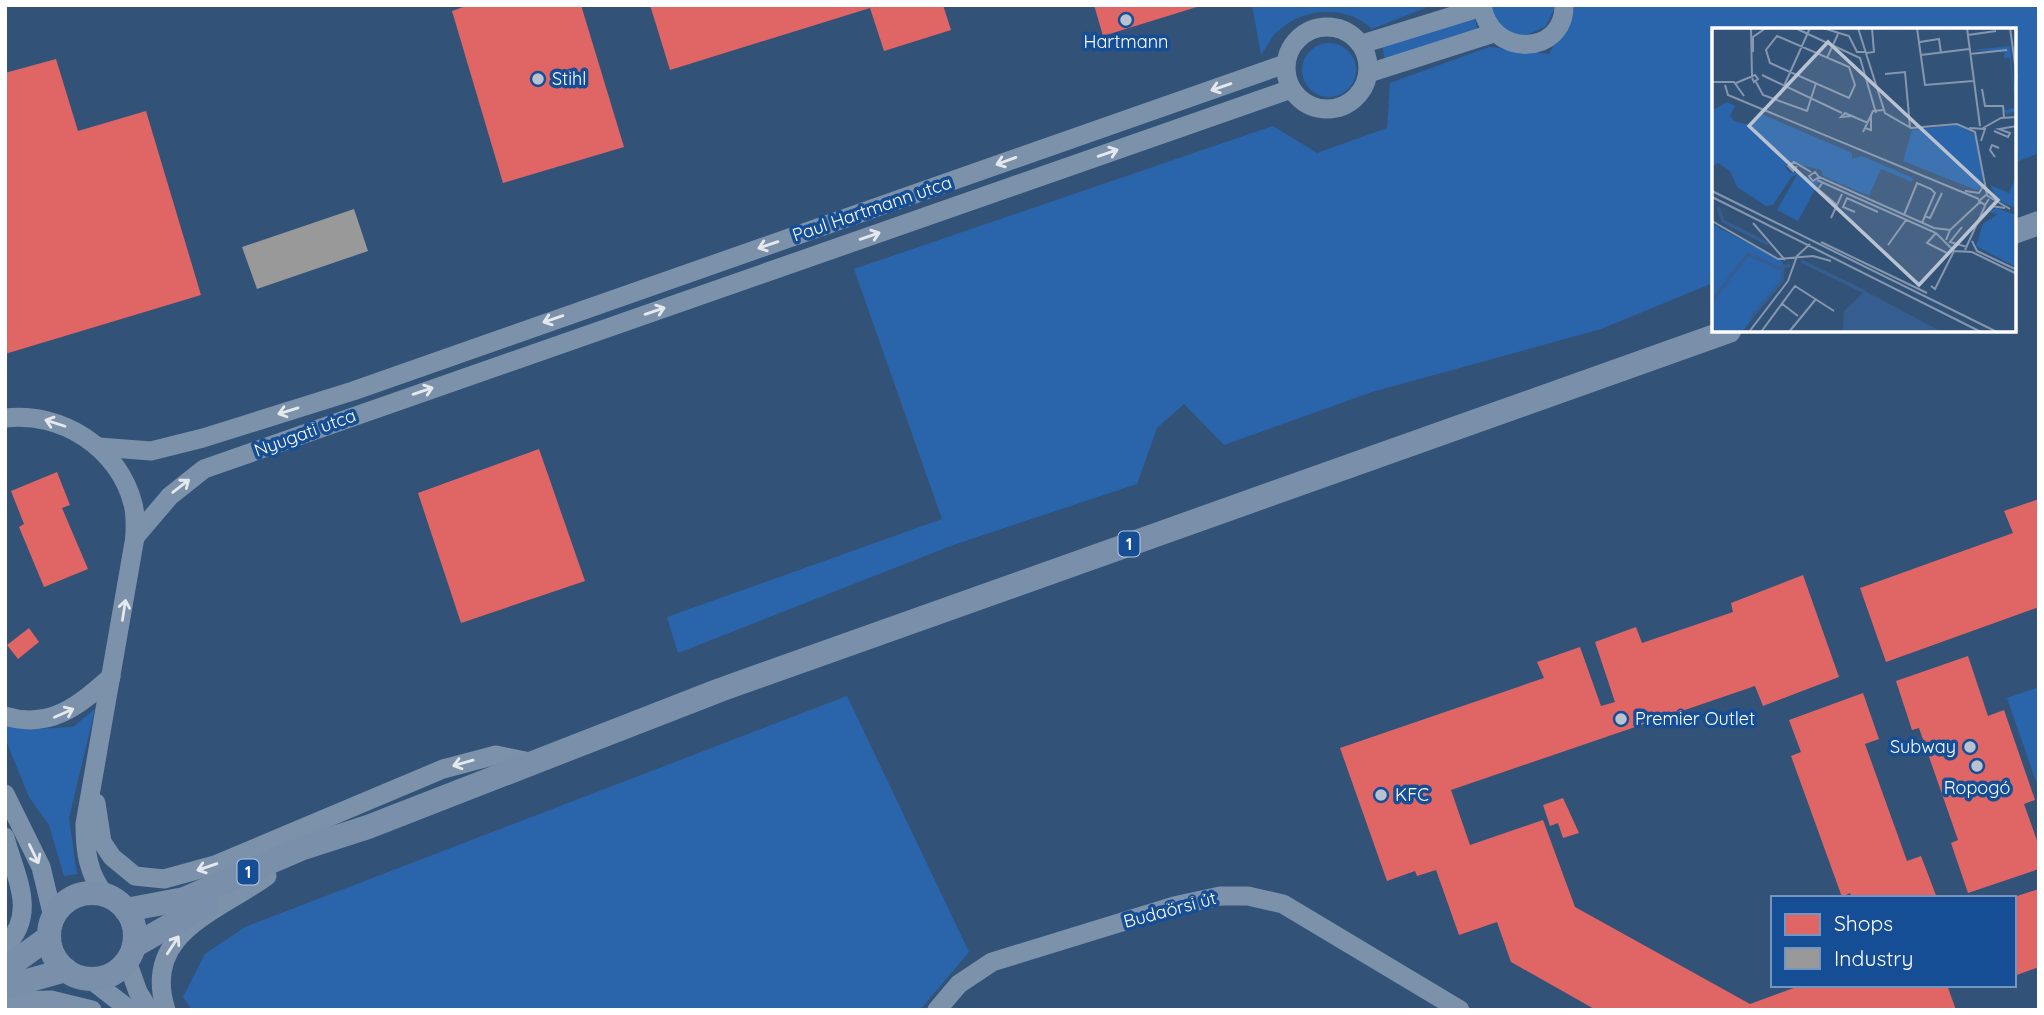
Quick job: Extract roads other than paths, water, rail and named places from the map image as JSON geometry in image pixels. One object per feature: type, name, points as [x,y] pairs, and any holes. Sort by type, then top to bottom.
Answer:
[{"type":"main road","points":[[2016,231],[2039,223]]},
{"type":"main road","name":"1","points":[[126,910],[184,899],[303,848],[368,827],[733,685],[1726,332]]},
{"type":"main road","name":"1","points":[[90,979],[111,975],[130,953],[186,914],[332,848],[368,827]]},
{"type":"main road","points":[[5,969],[51,927],[75,897],[104,895],[126,910],[134,927],[130,953]]},
{"type":"main road","points":[[51,927],[53,955],[66,970],[90,979]]},
{"type":"main road","points":[[5,987],[66,970]]},
{"type":"street","points":[[1362,44],[1482,6],[1485,21],[1494,33],[1510,43],[1525,46],[1539,42],[1560,24],[1564,5]]},
{"type":"street","points":[[1320,27],[1340,28],[1362,44],[1368,59],[1369,74],[1358,96],[1337,109],[1323,110],[1305,103],[1291,89],[1286,64],[1293,44],[1303,34],[1320,27]]},
{"type":"street","points":[[1369,74],[1494,33]]},
{"type":"street","name":"Paul Hartmann utca","points":[[458,354],[1286,64]]},
{"type":"street","name":"Paul Hartmann utca","points":[[498,365],[1291,89]]},
{"type":"street","name":"Nyugati utca","points":[[99,447],[151,451],[204,438],[458,354]]},
{"type":"street","name":"Nyugati utca","points":[[135,537],[170,496],[204,469],[498,365]]},
{"type":"street","points":[[5,418],[46,420],[75,430],[99,447],[134,504],[135,537],[93,774],[85,844],[91,873],[104,895]]},
{"type":"street","points":[[5,716],[23,720],[61,716],[111,677]]},
{"type":"street","points":[[93,774],[98,826],[102,842],[112,857],[135,876],[164,878],[215,865],[443,769],[496,755],[530,762]]},
{"type":"street","points":[[5,794],[41,867],[51,927]]},
{"type":"street","points":[[5,837],[20,883],[23,909],[15,934],[5,946]]},
{"type":"street","points":[[166,1010],[160,985],[161,972],[176,940],[201,916],[267,876]]},
{"type":"street","name":"Budaörsi út","points":[[937,1010],[959,984],[1000,959],[1174,906],[1220,896],[1248,896],[1283,904],[1460,1010]]},
{"type":"street","points":[[130,953],[149,1010]]},
{"type":"street","points":[[90,979],[130,1010]]},
{"type":"street","points":[[5,1001],[51,1000],[92,1010]]},
{"type":"place","name":"Hartmann","points":[[1126,20]]},
{"type":"place","name":"Stihl","points":[[538,79]]},
{"type":"place","name":"Premier Outlet","points":[[1621,719]]},
{"type":"place","name":"Subway","points":[[1970,747]]},
{"type":"place","name":"Ropogó","points":[[1977,766]]},
{"type":"place","name":"KFC","points":[[1381,795]]}]
